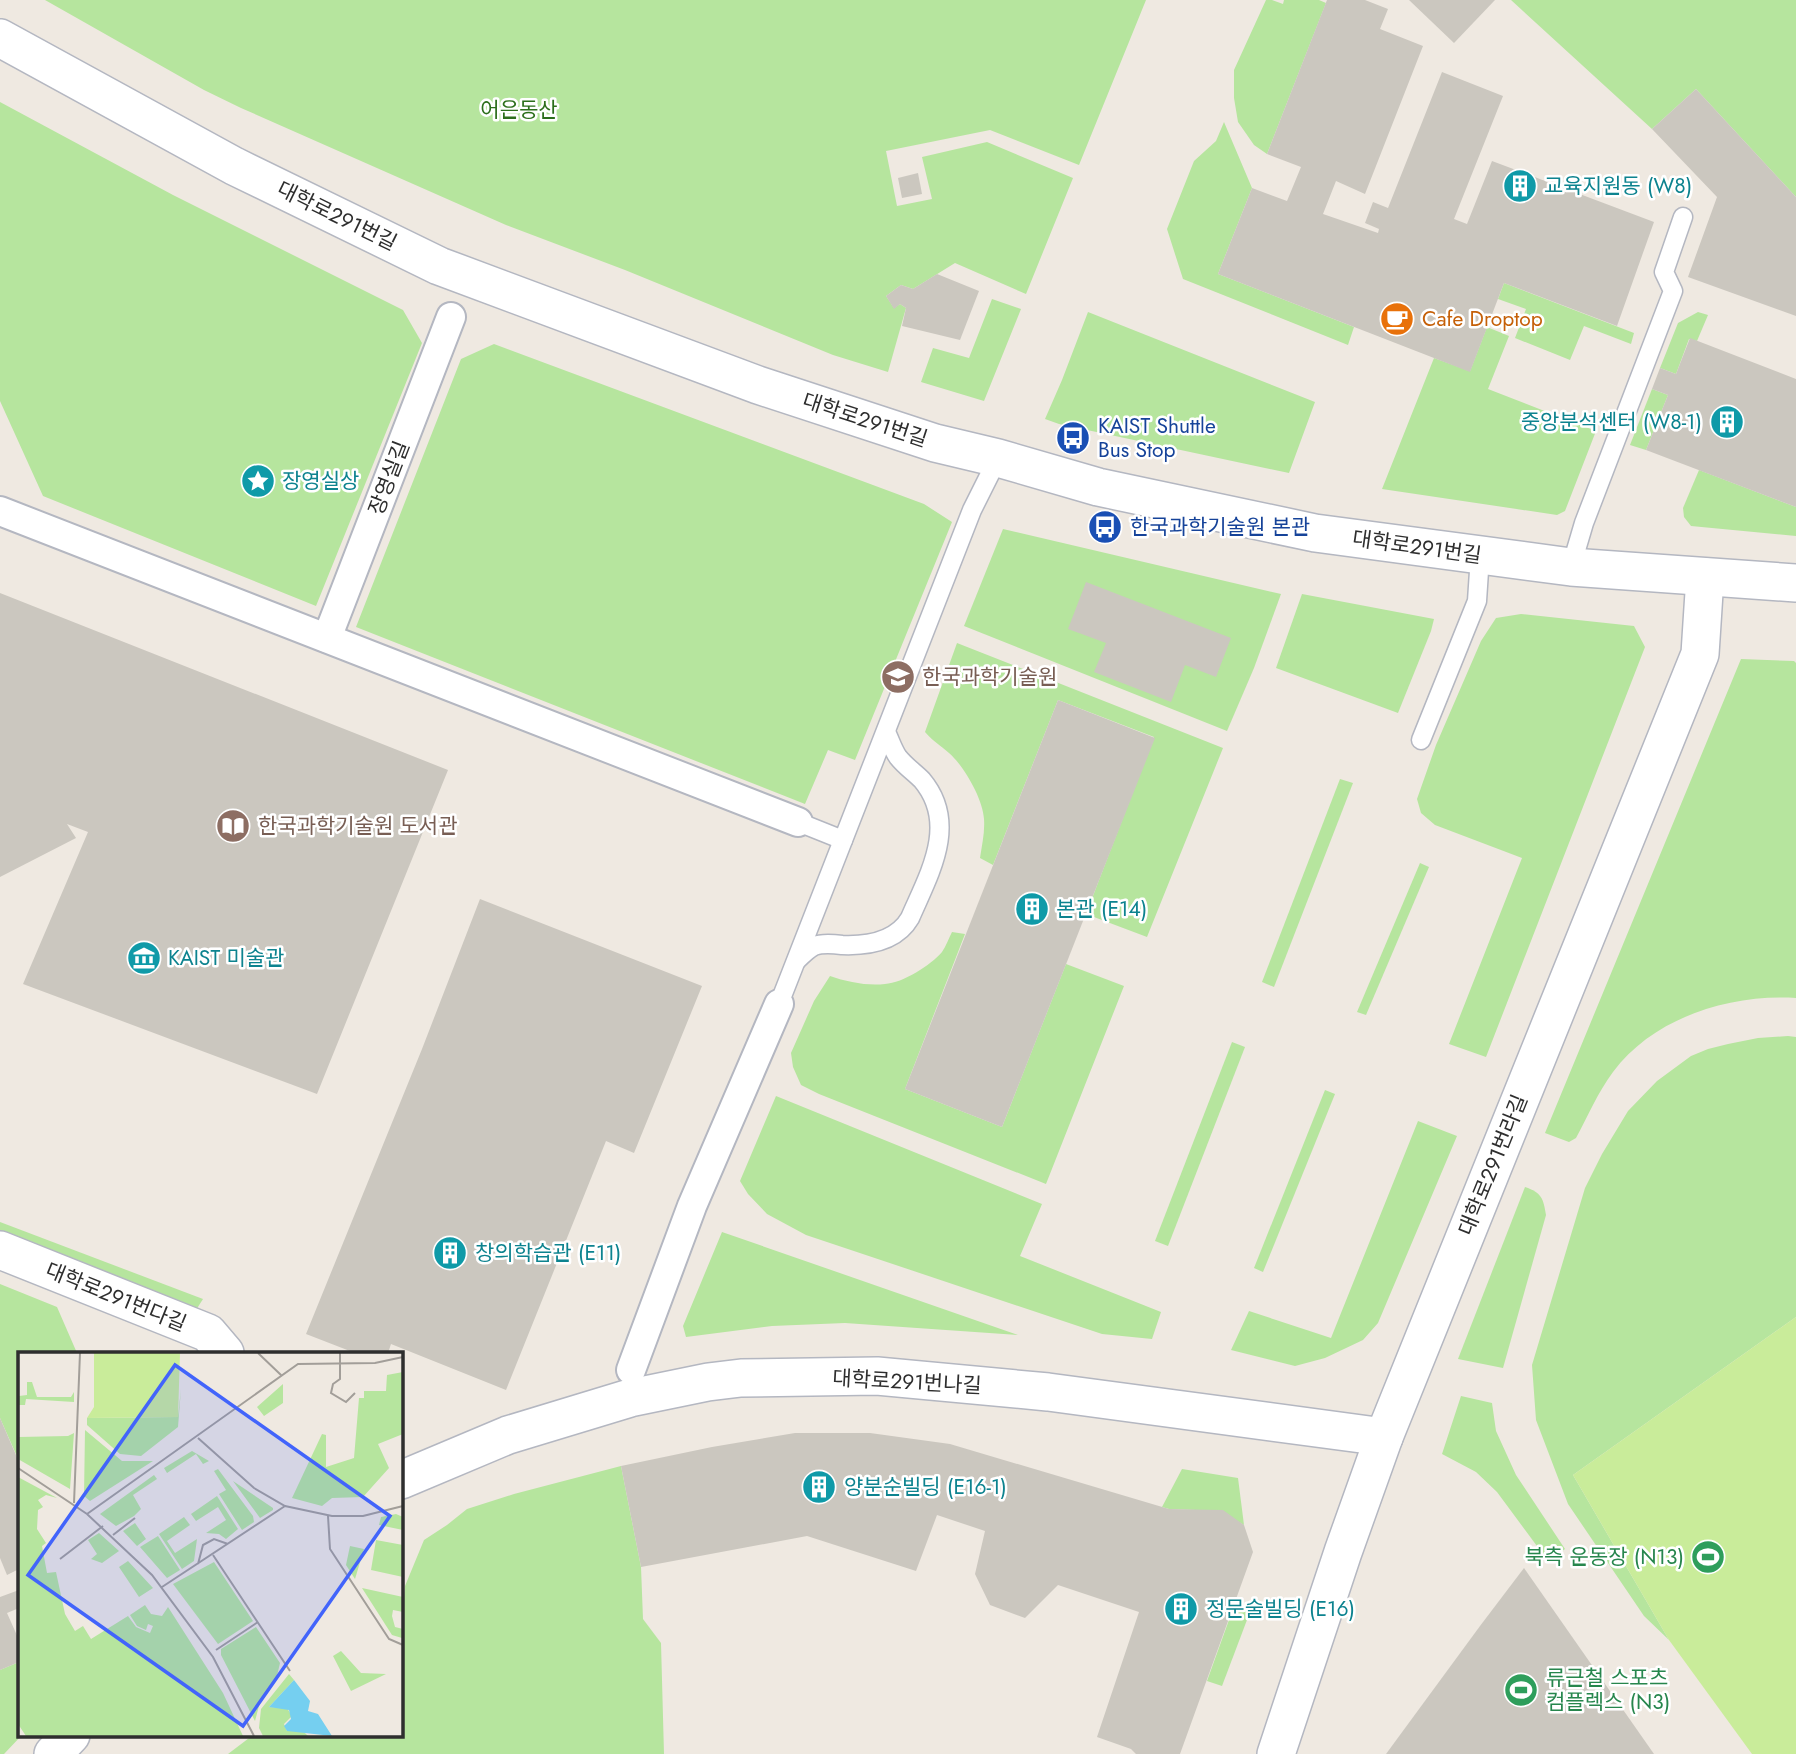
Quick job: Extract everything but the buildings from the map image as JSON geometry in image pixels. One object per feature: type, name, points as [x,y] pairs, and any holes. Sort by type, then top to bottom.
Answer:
[{"type":"street","name":"대학로291번길","points":[[0,38],[234,166],[439,266],[758,385],[935,443],[1098,487],[1315,533],[1571,567],[1796,583]]},
{"type":"street","name":"장영실길","points":[[327,638],[451,317]]},
{"type":"street","points":[[0,511],[798,822]]},
{"type":"street","name":"대학로291번라길","points":[[1276,1754],[1384,1437],[1700,654],[1705,577]]},
{"type":"street","points":[[631,1384],[692,1206],[779,1004]]},
{"type":"street","name":"대학로291번다길","points":[[0,1251],[208,1334],[224,1352]]},
{"type":"street","name":"대학로291번나길","points":[[402,1480],[631,1384],[708,1382],[741,1378],[877,1376],[1048,1392],[1384,1437]]},
{"type":"street","points":[[53,1754],[70,1736]]},
{"type":"lane","points":[[1571,567],[1584,523],[1672,291],[1664,272],[1683,216]]},
{"type":"lane","points":[[779,1004],[972,510],[998,458]]},
{"type":"lane","points":[[1421,740],[1477,601],[1480,556]]},
{"type":"lane","points":[[797,960],[815,945],[860,944],[888,939],[897,933],[905,927],[910,918],[936,856],[940,836],[933,796],[897,755],[886,732]]},
{"type":"lane","points":[[798,822],[843,840]]},
{"type":"green space","name":"어은동산","points":[[45,0],[1146,0],[1079,165],[990,130],[886,151],[897,206],[932,199],[922,157],[987,142],[1073,178],[1026,294],[955,263],[913,289],[901,285],[886,296],[894,308],[900,304],[906,308],[888,372],[833,355],[625,270],[506,225],[204,90]]},
{"type":"green space","points":[[1266,0],[1283,4],[1284,0],[1319,0],[1326,3],[1267,154],[1254,145],[1238,122],[1234,98],[1234,70]]},
{"type":"green space","points":[[1511,0],[1796,0],[1796,197],[1696,89],[1652,129]]},
{"type":"green space","points":[[0,102],[173,195],[403,310],[422,343],[316,606],[43,496],[0,401]]},
{"type":"green space","points":[[1224,122],[1252,188],[1218,274],[1354,327],[1348,345],[1183,279],[1167,229],[1194,161],[1216,141]]},
{"type":"green space","points":[[1504,283],[1634,333],[1631,344],[1584,326],[1570,360],[1515,338],[1526,309],[1498,299]]},
{"type":"green space","points":[[992,299],[1021,309],[984,401],[921,382],[933,348],[969,358]]},
{"type":"green space","points":[[1088,312],[1315,402],[1289,473],[1045,419]]},
{"type":"green space","points":[[1698,312],[1708,315],[1697,341],[1689,339],[1676,374],[1660,368],[1678,323]]},
{"type":"green space","points":[[1487,327],[1509,336],[1488,389],[1596,431],[1565,511],[1557,515],[1382,489],[1434,358],[1470,371]]},
{"type":"green space","points":[[494,344],[924,504],[952,522],[855,760],[828,750],[805,804],[356,627],[461,359]]},
{"type":"green space","points":[[1652,389],[1668,395],[1646,450],[1630,445]]},
{"type":"green space","points":[[1699,470],[1796,507],[1796,536],[1691,526],[1684,517],[1683,508]]},
{"type":"green space","points":[[1003,529],[1281,594],[1227,731],[964,626]]},
{"type":"green space","points":[[1302,594],[1434,619],[1398,713],[1276,668]]},
{"type":"green space","points":[[1521,614],[1634,626],[1645,647],[1486,1057],[1449,1044],[1522,858],[1435,825],[1421,813],[1417,799],[1436,745],[1481,641],[1496,618]]},
{"type":"green space","points":[[957,643],[1223,748],[1147,937],[1086,914],[1154,737],[1058,700],[993,865],[980,858],[984,819],[972,783],[955,759],[925,732]]},
{"type":"green space","points":[[1741,659],[1796,663],[1796,998],[1745,1000],[1720,1005],[1672,1023],[1630,1053],[1613,1072],[1576,1138],[1569,1142],[1545,1133]]},
{"type":"green space","points":[[1340,779],[1353,783],[1274,987],[1262,982]]},
{"type":"green space","points":[[1420,863],[1429,867],[1366,1015],[1357,1012]]},
{"type":"green space","points":[[952,932],[965,934],[905,1089],[1002,1127],[1066,964],[1124,986],[1046,1184],[819,1094],[801,1085],[793,1067],[791,1053],[814,1001],[830,976],[850,982],[892,983],[924,968],[937,957]]},
{"type":"green space","points":[[1796,1037],[1796,1317],[1573,1475],[1669,1640],[1644,1616],[1568,1504],[1536,1420],[1532,1365],[1585,1188],[1628,1111],[1657,1081],[1691,1056],[1728,1044]]},
{"type":"green space","points":[[1232,1042],[1245,1047],[1168,1246],[1155,1241]]},
{"type":"green space","points":[[1325,1090],[1335,1094],[1263,1272],[1254,1268]]},
{"type":"green space","points":[[776,1096],[1042,1204],[1020,1256],[1161,1312],[1152,1339],[1102,1334],[806,1235],[767,1214],[740,1181]]},
{"type":"green space","points":[[1418,1121],[1457,1136],[1378,1323],[1363,1340],[1325,1358],[1295,1366],[1231,1350],[1249,1311],[1331,1338]]},
{"type":"green space","points":[[1525,1187],[1541,1197],[1546,1215],[1503,1368],[1458,1359]]},
{"type":"green space","points":[[0,1222],[203,1299],[196,1310],[0,1235]]},
{"type":"green space","points":[[722,1232],[1018,1335],[845,1323],[772,1326],[686,1337],[683,1326]]},
{"type":"green space","points":[[0,1284],[57,1307],[77,1352],[18,1352],[18,1459],[0,1418]]},
{"type":"green space","name":"북측 운동장 (N13)","points":[[1796,1317],[1796,1754],[1752,1754],[1669,1640],[1573,1475]]},
{"type":"green space","points":[[1461,1396],[1492,1403],[1496,1431],[1516,1475],[1565,1549],[1548,1561],[1497,1492],[1476,1472],[1442,1454]]},
{"type":"green space","points":[[621,1466],[641,1567],[643,1619],[661,1643],[664,1754],[228,1754],[252,1736],[402,1736],[402,1616],[405,1586],[424,1540],[467,1509]]},
{"type":"green space","points":[[1182,1469],[1238,1478],[1244,1525],[1220,1511],[1162,1507]]},
{"type":"green space","points":[[1234,1606],[1250,1612],[1222,1686],[1207,1681]]},
{"type":"green space","points":[[18,1662],[18,1736],[21,1736],[4,1754],[0,1754],[0,1670]]},
{"type":"place","name":"교육지원동 (W8)","points":[[1520,186]]},
{"type":"place","name":"Cafe Droptop","points":[[1397,319]]},
{"type":"place","name":"중앙분석센터 (W8-1)","points":[[1727,422]]},
{"type":"place","name":"KAIST Shuttle Bus Stop","points":[[1073,438]]},
{"type":"place","name":"장영실상","points":[[258,481]]},
{"type":"place","name":"한국과학기술원 본관","points":[[1105,527]]},
{"type":"place","name":"한국과학기술원","points":[[898,677]]},
{"type":"place","name":"한국과학기술원 도서관","points":[[233,826]]},
{"type":"place","name":"본관 (E14)","points":[[1032,909]]},
{"type":"place","name":"KAIST 미술관","points":[[144,958]]},
{"type":"place","name":"창의학습관 (E11)","points":[[450,1253]]},
{"type":"place","name":"양분순빌딩 (E16-1)","points":[[819,1487]]},
{"type":"place","name":"북측 운동장 (N13)","points":[[1708,1557]]},
{"type":"place","name":"정문술빌딩 (E16)","points":[[1181,1609]]},
{"type":"place","name":"류근철 스포츠 컴플렉스 (N3)","points":[[1521,1690]]}]
